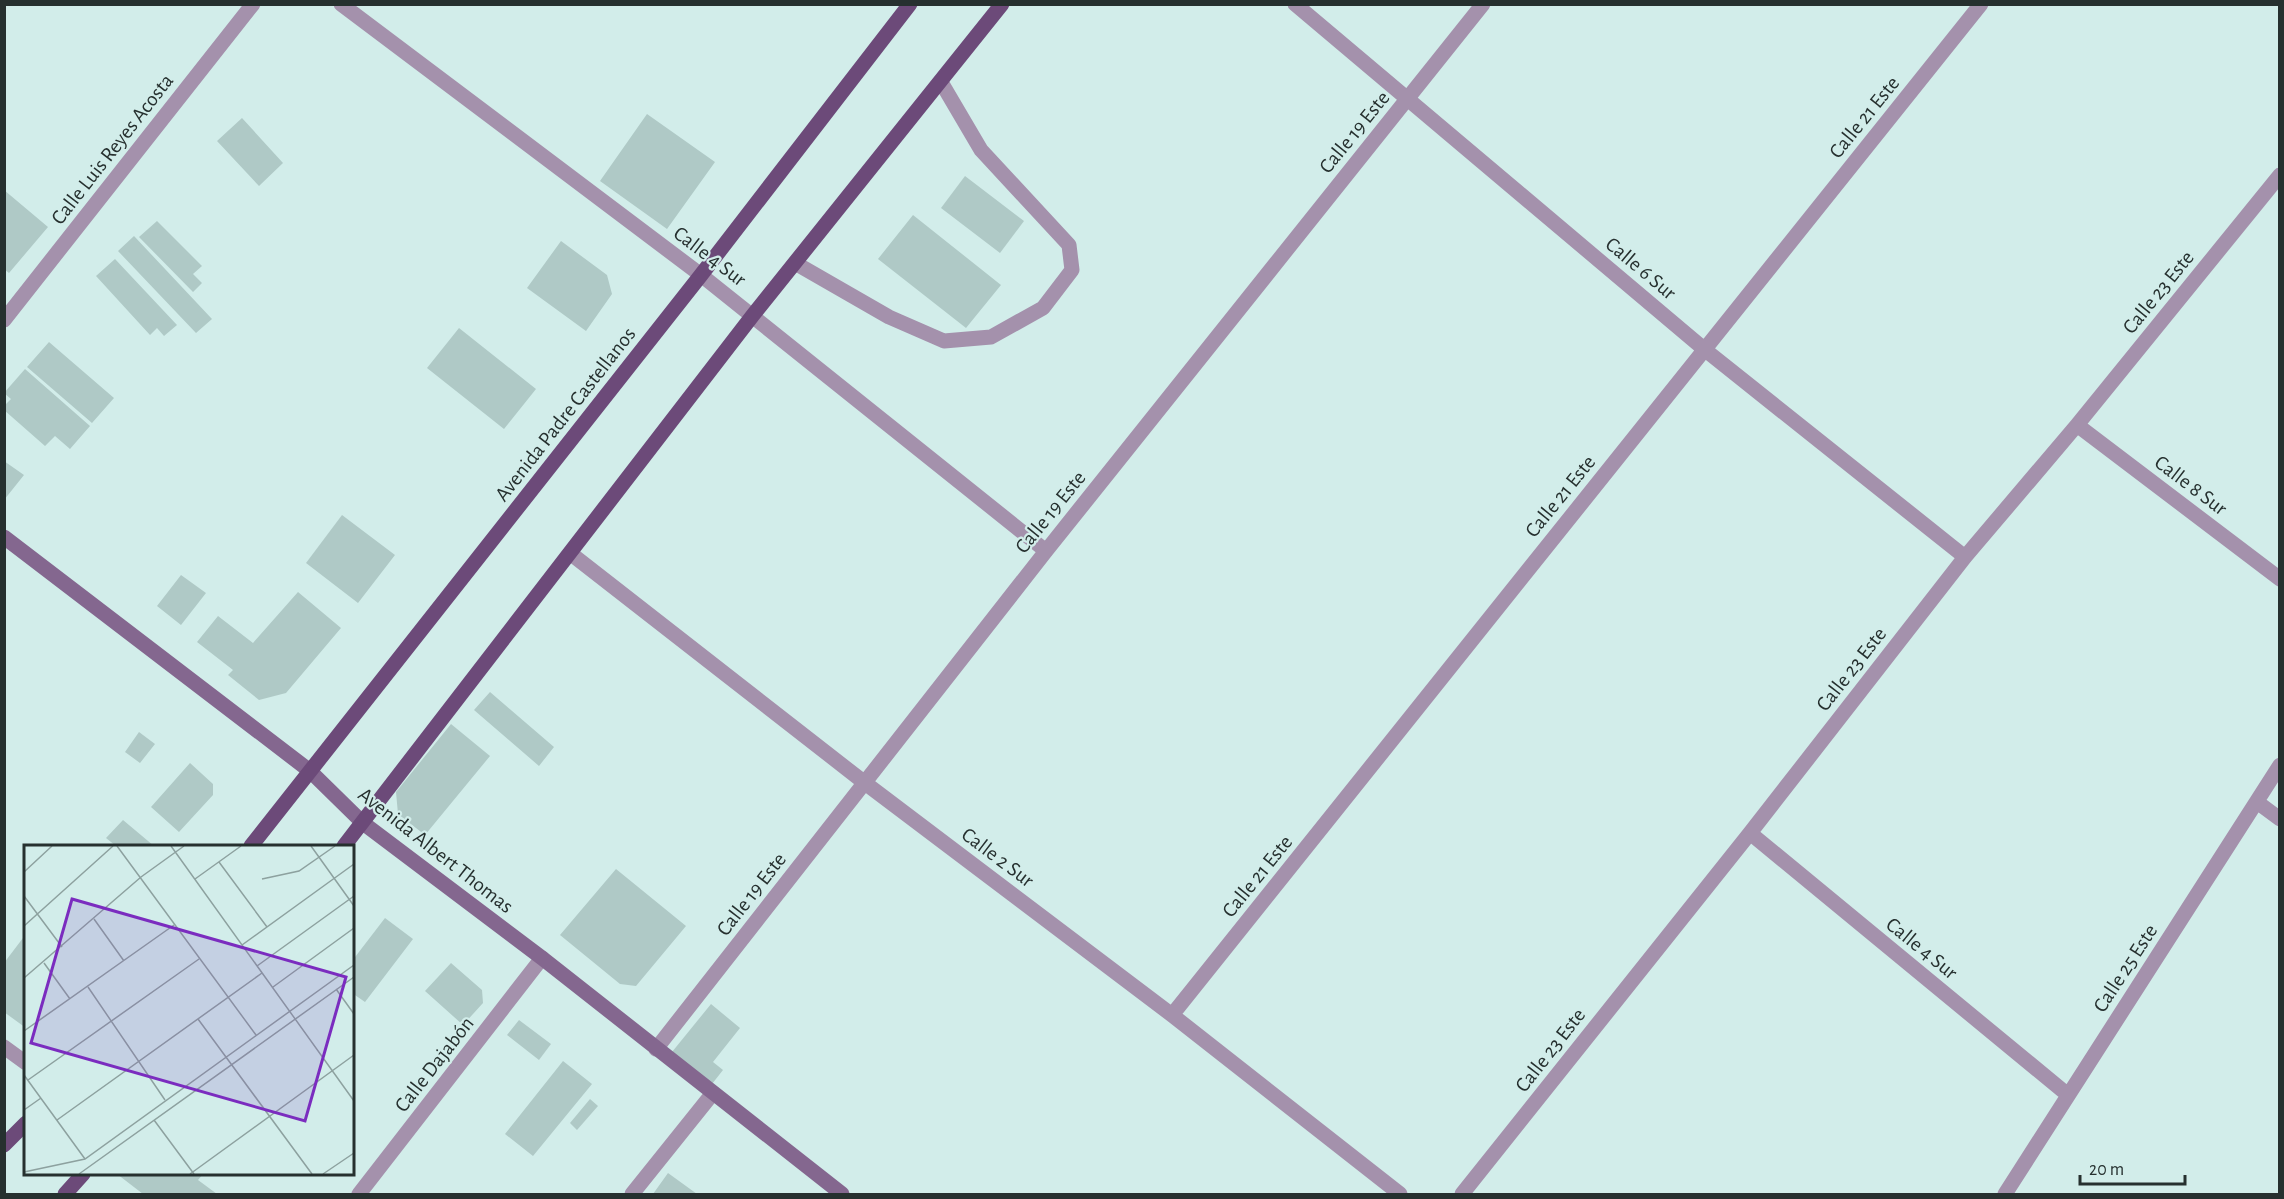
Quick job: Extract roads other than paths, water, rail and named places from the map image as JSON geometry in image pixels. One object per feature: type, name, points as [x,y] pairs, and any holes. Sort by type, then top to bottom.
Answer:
[{"type":"main road","name":"Avenida Padre Castellanos","points":[[251,845],[701,275],[910,4]]},
{"type":"main road","points":[[345,845],[753,315],[1002,4]]},
{"type":"main road","name":"Avenida Albert Thomas","points":[[4,537],[310,771],[363,823],[542,958],[843,1194]]},
{"type":"main road","points":[[4,1145],[24,1125]]},
{"type":"main road","points":[[65,1194],[80,1175]]},
{"type":"street","name":"Calle Luis Reyes Acosta","points":[[4,320],[253,4]]},
{"type":"street","name":"Calle 4 Sur","points":[[341,4],[753,315],[1046,551]]},
{"type":"street","name":"Calle 6 Sur","points":[[1295,4],[1704,349],[1965,557]]},
{"type":"street","name":"Calle 19 Este","points":[[656,1049],[1046,551],[1483,4]]},
{"type":"street","name":"Calle 21 Este","points":[[1172,1015],[1981,4]]},
{"type":"street","points":[[795,262],[889,317],[944,341],[991,337],[1043,308],[1072,270],[1070,245],[981,150],[941,82]]},
{"type":"street","name":"Calle 23 Este","points":[[1462,1194],[1750,833],[1965,557],[2077,425],[2280,175]]},
{"type":"street","name":"Calle 8 Sur","points":[[2077,425],[2280,579]]},
{"type":"street","name":"Calle 2 Sur","points":[[570,553],[865,783],[1172,1015],[1400,1194]]},
{"type":"street","name":"Calle 25 Este","points":[[2005,1194],[2280,765]]},
{"type":"street","points":[[2257,802],[2280,819]]},
{"type":"street","name":"Calle 4 Sur","points":[[1750,833],[2068,1095]]},
{"type":"street","name":"Calle Dajabón","points":[[359,1194],[542,958]]},
{"type":"street","points":[[4,1047],[24,1062]]},
{"type":"street","points":[[632,1194],[713,1093]]}]
